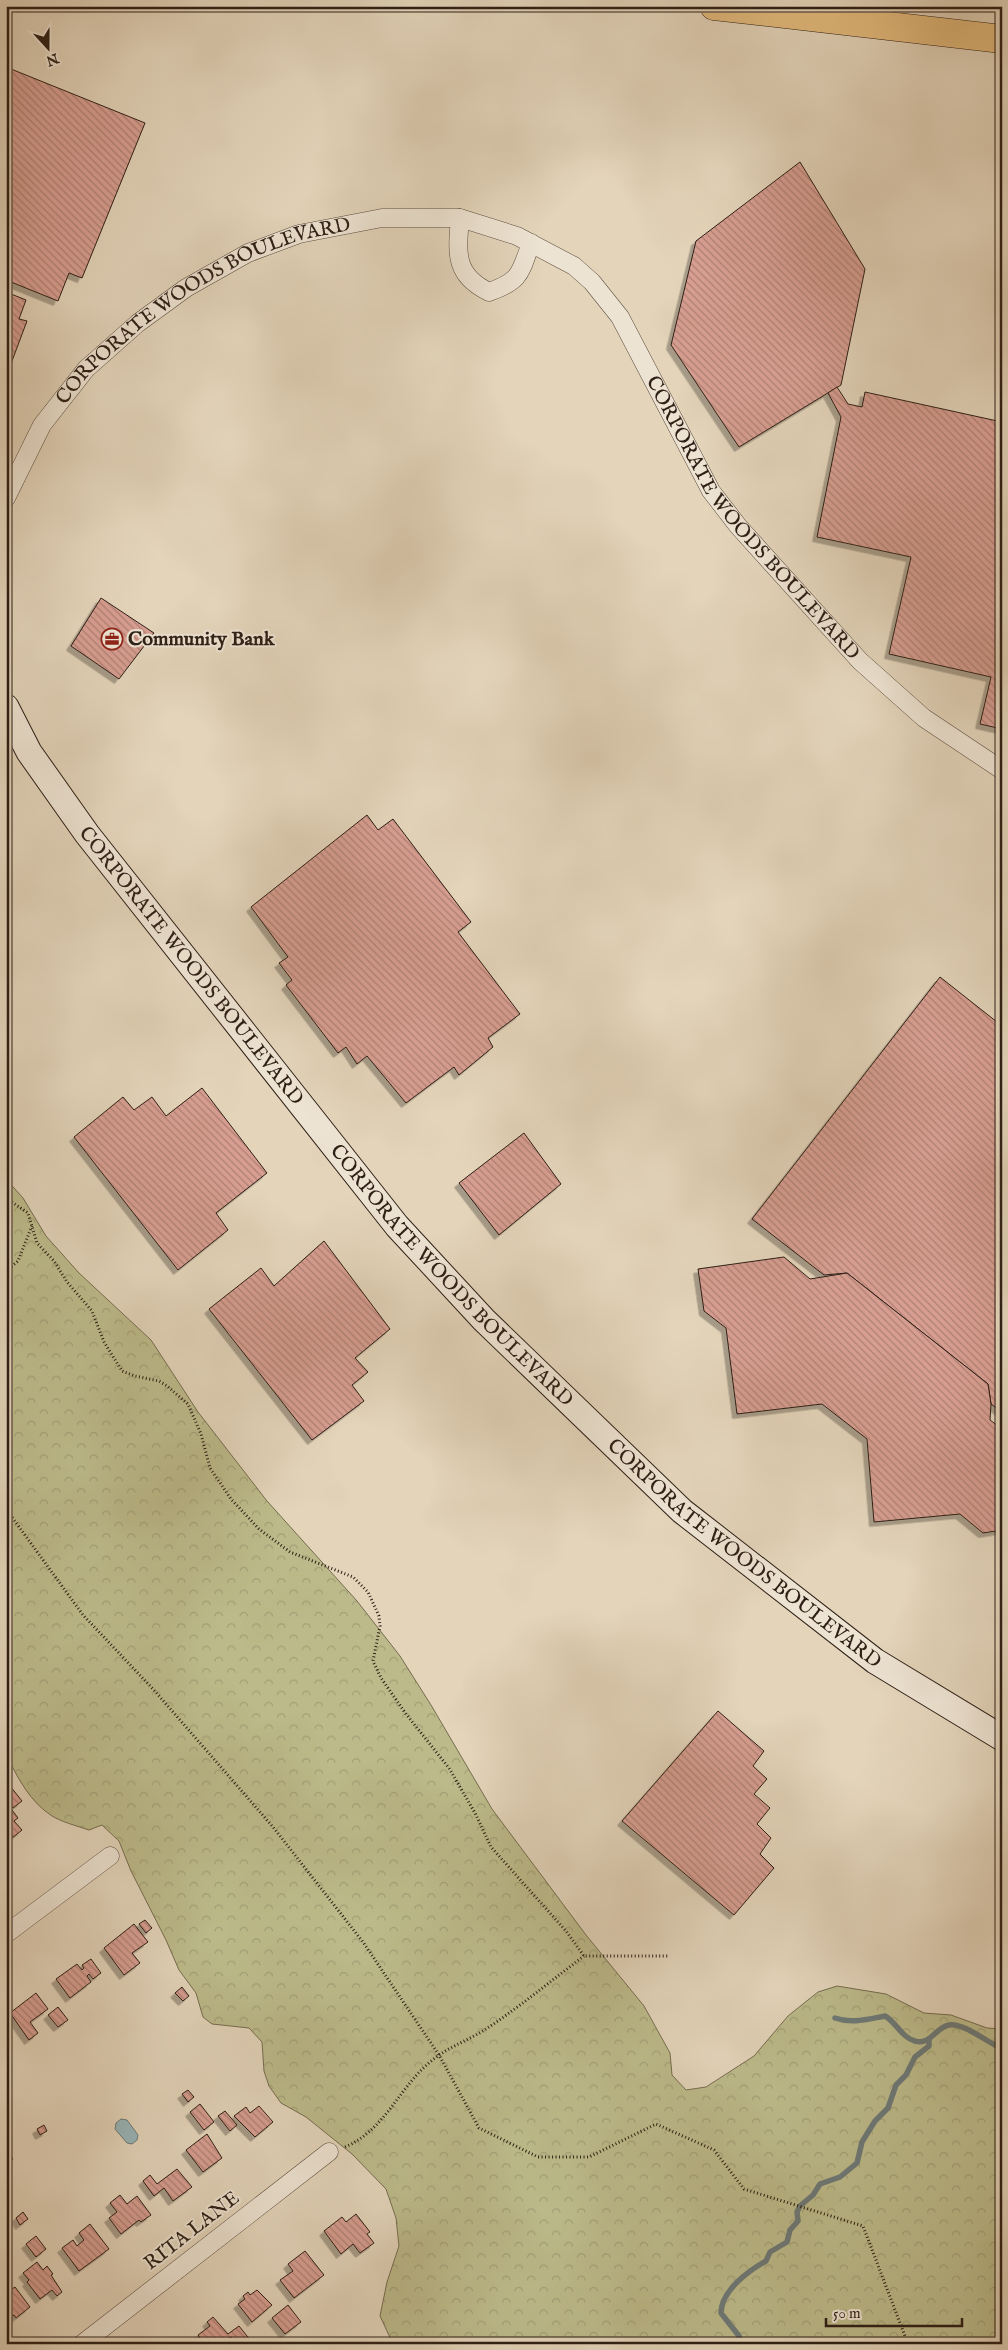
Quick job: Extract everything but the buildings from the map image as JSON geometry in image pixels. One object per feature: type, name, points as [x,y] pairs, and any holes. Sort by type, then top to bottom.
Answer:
[{"type":"highway","points":[[714,6],[1002,39]]},
{"type":"street","name":"CORPORATE WOODS BOULEVARD","points":[[6,498],[42,425],[86,369],[138,324],[186,288],[248,254],[299,234],[382,218],[460,218],[517,236],[574,266],[592,282],[608,300],[620,318],[711,491],[738,526],[860,660],[924,718],[1002,770]]},
{"type":"street","points":[[460,218],[457,246],[462,271],[474,285],[488,292],[505,286],[520,275],[531,243]]},
{"type":"street","name":"CORPORATE WOODS BOULEVARD","points":[[6,707],[29,752],[93,841],[386,1213],[484,1320],[690,1517],[875,1661],[1002,1738]]},
{"type":"street","points":[[6,1934],[110,1856]]},
{"type":"street","name":"RITA LANE","points":[[82,2344],[329,2152]]},
{"type":"path","points":[[6,1198],[28,1213],[37,1243],[54,1261],[67,1282],[92,1311],[108,1350],[122,1371],[159,1381],[188,1404],[201,1434],[210,1468],[231,1499],[259,1529],[290,1552],[353,1577],[368,1592],[379,1616],[380,1626],[373,1654],[374,1667],[406,1714],[449,1768],[492,1847],[566,1931],[584,1956]]},
{"type":"path","points":[[6,1271],[18,1261],[32,1225]]},
{"type":"path","points":[[6,1509],[83,1615],[273,1826],[363,1942],[439,2055],[479,2128],[538,2157],[589,2157],[656,2124],[714,2150],[744,2189],[863,2226],[908,2344]]},
{"type":"path","points":[[329,2152],[357,2141],[381,2122],[416,2074],[439,2055],[491,2026],[584,1956],[669,1956]]},
{"type":"green space","points":[[6,1179],[23,1198],[46,1236],[79,1273],[151,1340],[198,1412],[267,1501],[357,1601],[400,1656],[492,1809],[586,1935],[644,2006],[670,2053],[672,2075],[686,2090],[706,2087],[754,2056],[788,2016],[818,1992],[837,1986],[886,1994],[924,2013],[951,2015],[987,2028],[1002,2029],[1002,2344],[393,2344],[380,2316],[387,2282],[399,2246],[396,2218],[386,2189],[352,2154],[306,2117],[281,2103],[269,2086],[264,2071],[262,2042],[249,2028],[212,2024],[203,2017],[196,1993],[179,1970],[131,1871],[119,1841],[102,1825],[89,1830],[60,1820],[44,1810],[25,1788],[6,1754]]},
{"type":"water","points":[[121,2119],[127,2120],[138,2135],[137,2140],[132,2144],[127,2143],[115,2129],[116,2123]]},
{"type":"waterway","points":[[835,2018],[854,2021],[885,2016],[906,2037],[920,2042],[929,2039],[944,2026],[954,2025],[968,2030],[1002,2049]]},
{"type":"waterway","points":[[741,2344],[739,2336],[721,2313],[722,2305],[730,2290],[751,2270],[766,2261],[770,2252],[787,2242],[790,2230],[798,2221],[797,2212],[800,2206],[813,2195],[820,2184],[840,2177],[857,2163],[862,2142],[875,2121],[888,2108],[896,2085],[906,2075],[915,2057],[929,2046],[929,2039]]},
{"type":"place","name":"Community Bank","points":[[112,639]]}]
